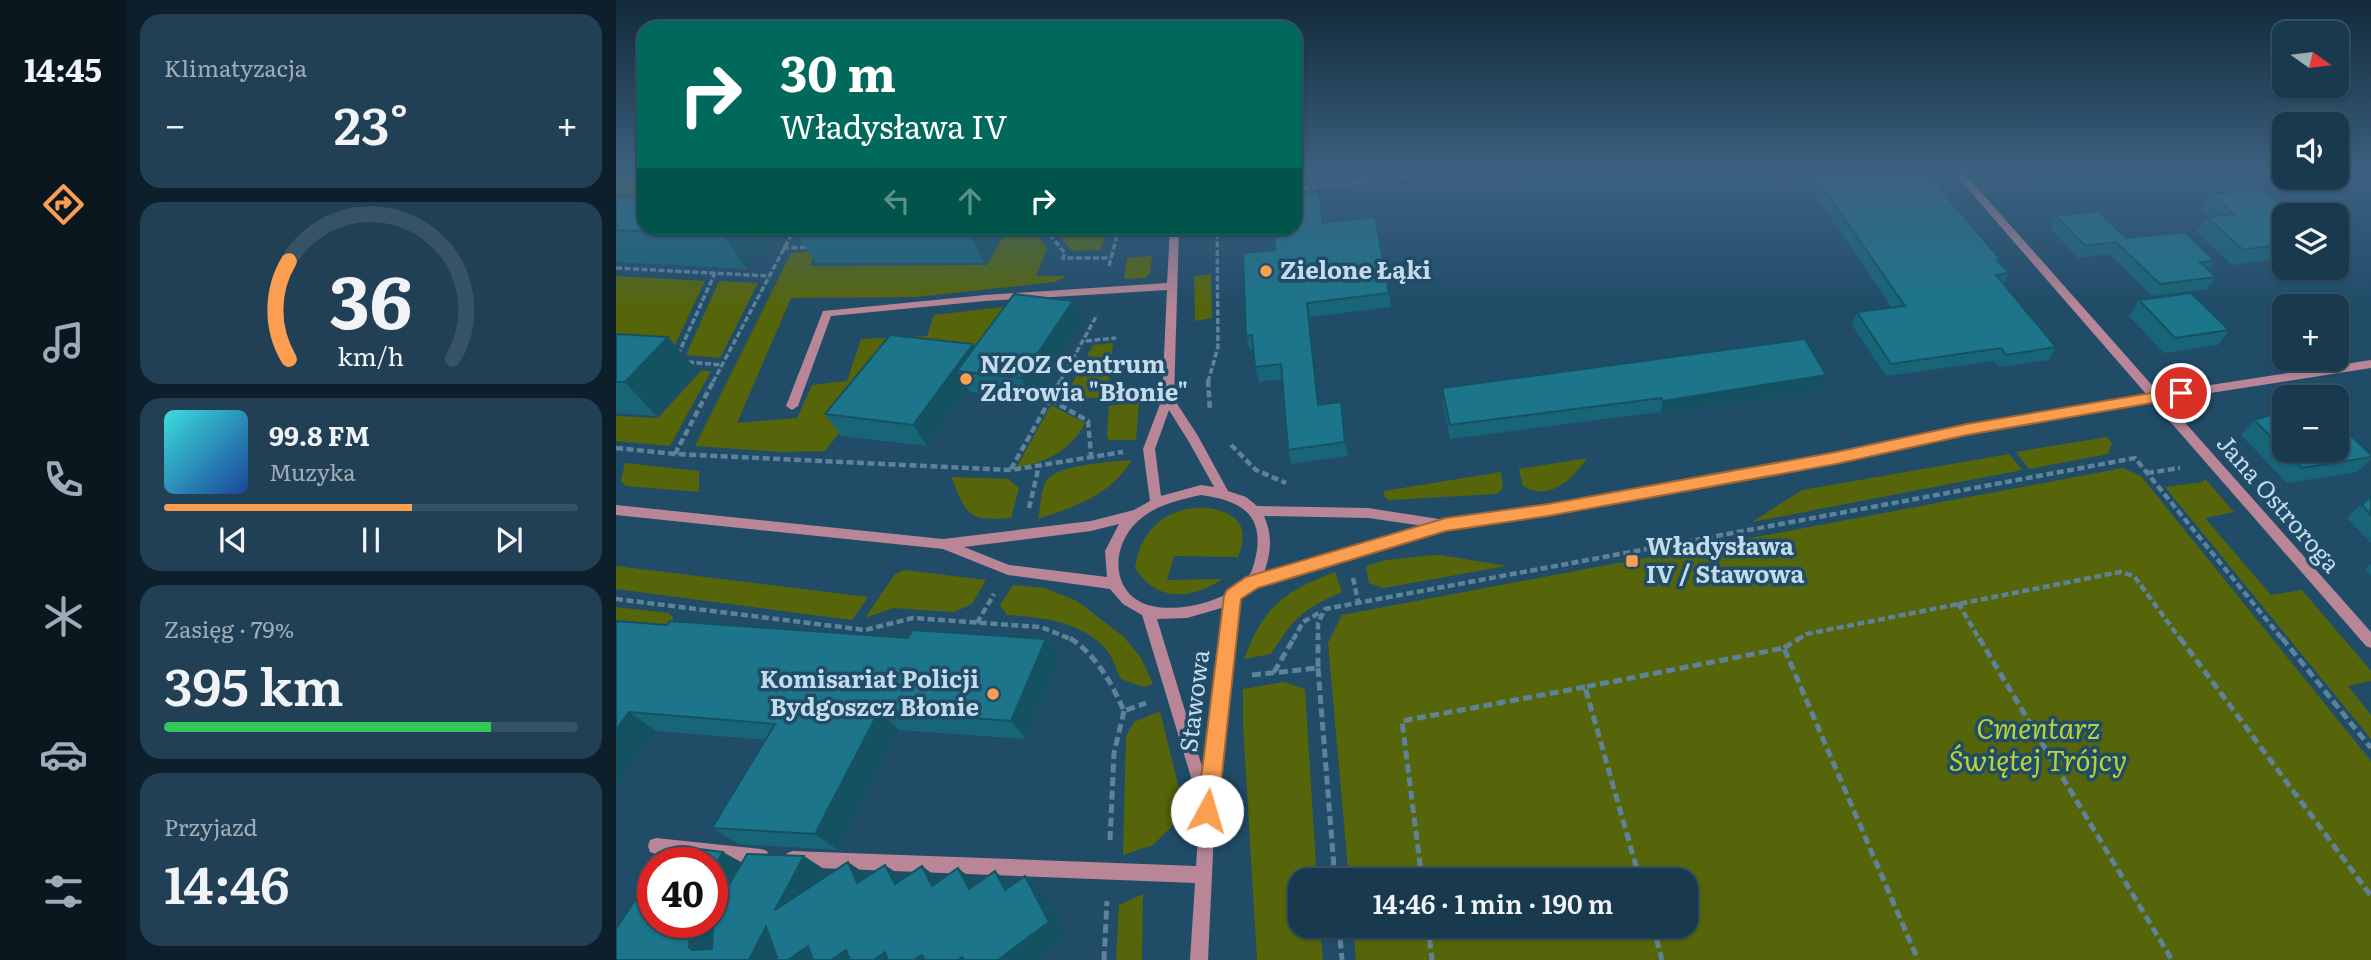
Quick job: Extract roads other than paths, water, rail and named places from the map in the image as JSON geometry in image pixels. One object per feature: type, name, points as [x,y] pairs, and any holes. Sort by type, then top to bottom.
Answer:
[{"type":"street","name":"Jana Ostroroga","points":[[1999,219],[2371,642]]},
{"type":"street","points":[[1156,502],[1149,449],[1167,399],[1174,235]]},
{"type":"street","points":[[792,406],[827,313],[1104,289],[1171,286]]},
{"type":"street","points":[[943,544],[1008,570],[1114,583],[1135,604],[1148,611],[1176,614],[1206,608],[1233,596],[1252,582],[1446,525],[1561,508],[1836,458],[1967,429],[2371,364]]},
{"type":"street","points":[[1167,399],[1194,439],[1223,492]]},
{"type":"street","points":[[1114,583],[1111,553],[1121,532],[1137,514],[1174,495],[1201,490],[1223,492],[1241,499],[1255,511],[1263,527],[1265,544],[1252,582]]},
{"type":"street","points":[[616,510],[943,544],[1091,526],[1137,514]]},
{"type":"street","points":[[1255,511],[1368,513],[1446,525]]},
{"type":"street","name":"Stawowa","points":[[1199,960],[1207,811],[1233,596]]},
{"type":"street","name":"Stawowa","points":[[1148,611],[1207,811]]},
{"type":"street","points":[[656,846],[767,858],[1205,875]]},
{"type":"street","points":[[755,879],[767,858]]},
{"type":"place","name":"Zielone Łąki","points":[[1266,271]]},
{"type":"place","name":"NZOZ Centrum Zdrowia \"Błonie\"","points":[[966,379]]},
{"type":"place","name":"Władysława IV / Stawowa","points":[[1632,561]]},
{"type":"place","name":"Komisariat Policji Bydgoszcz Błonie","points":[[993,694]]},
{"type":"park label","name":"Cmentarz Świętej Trójcy","points":[[2038,745]]}]
